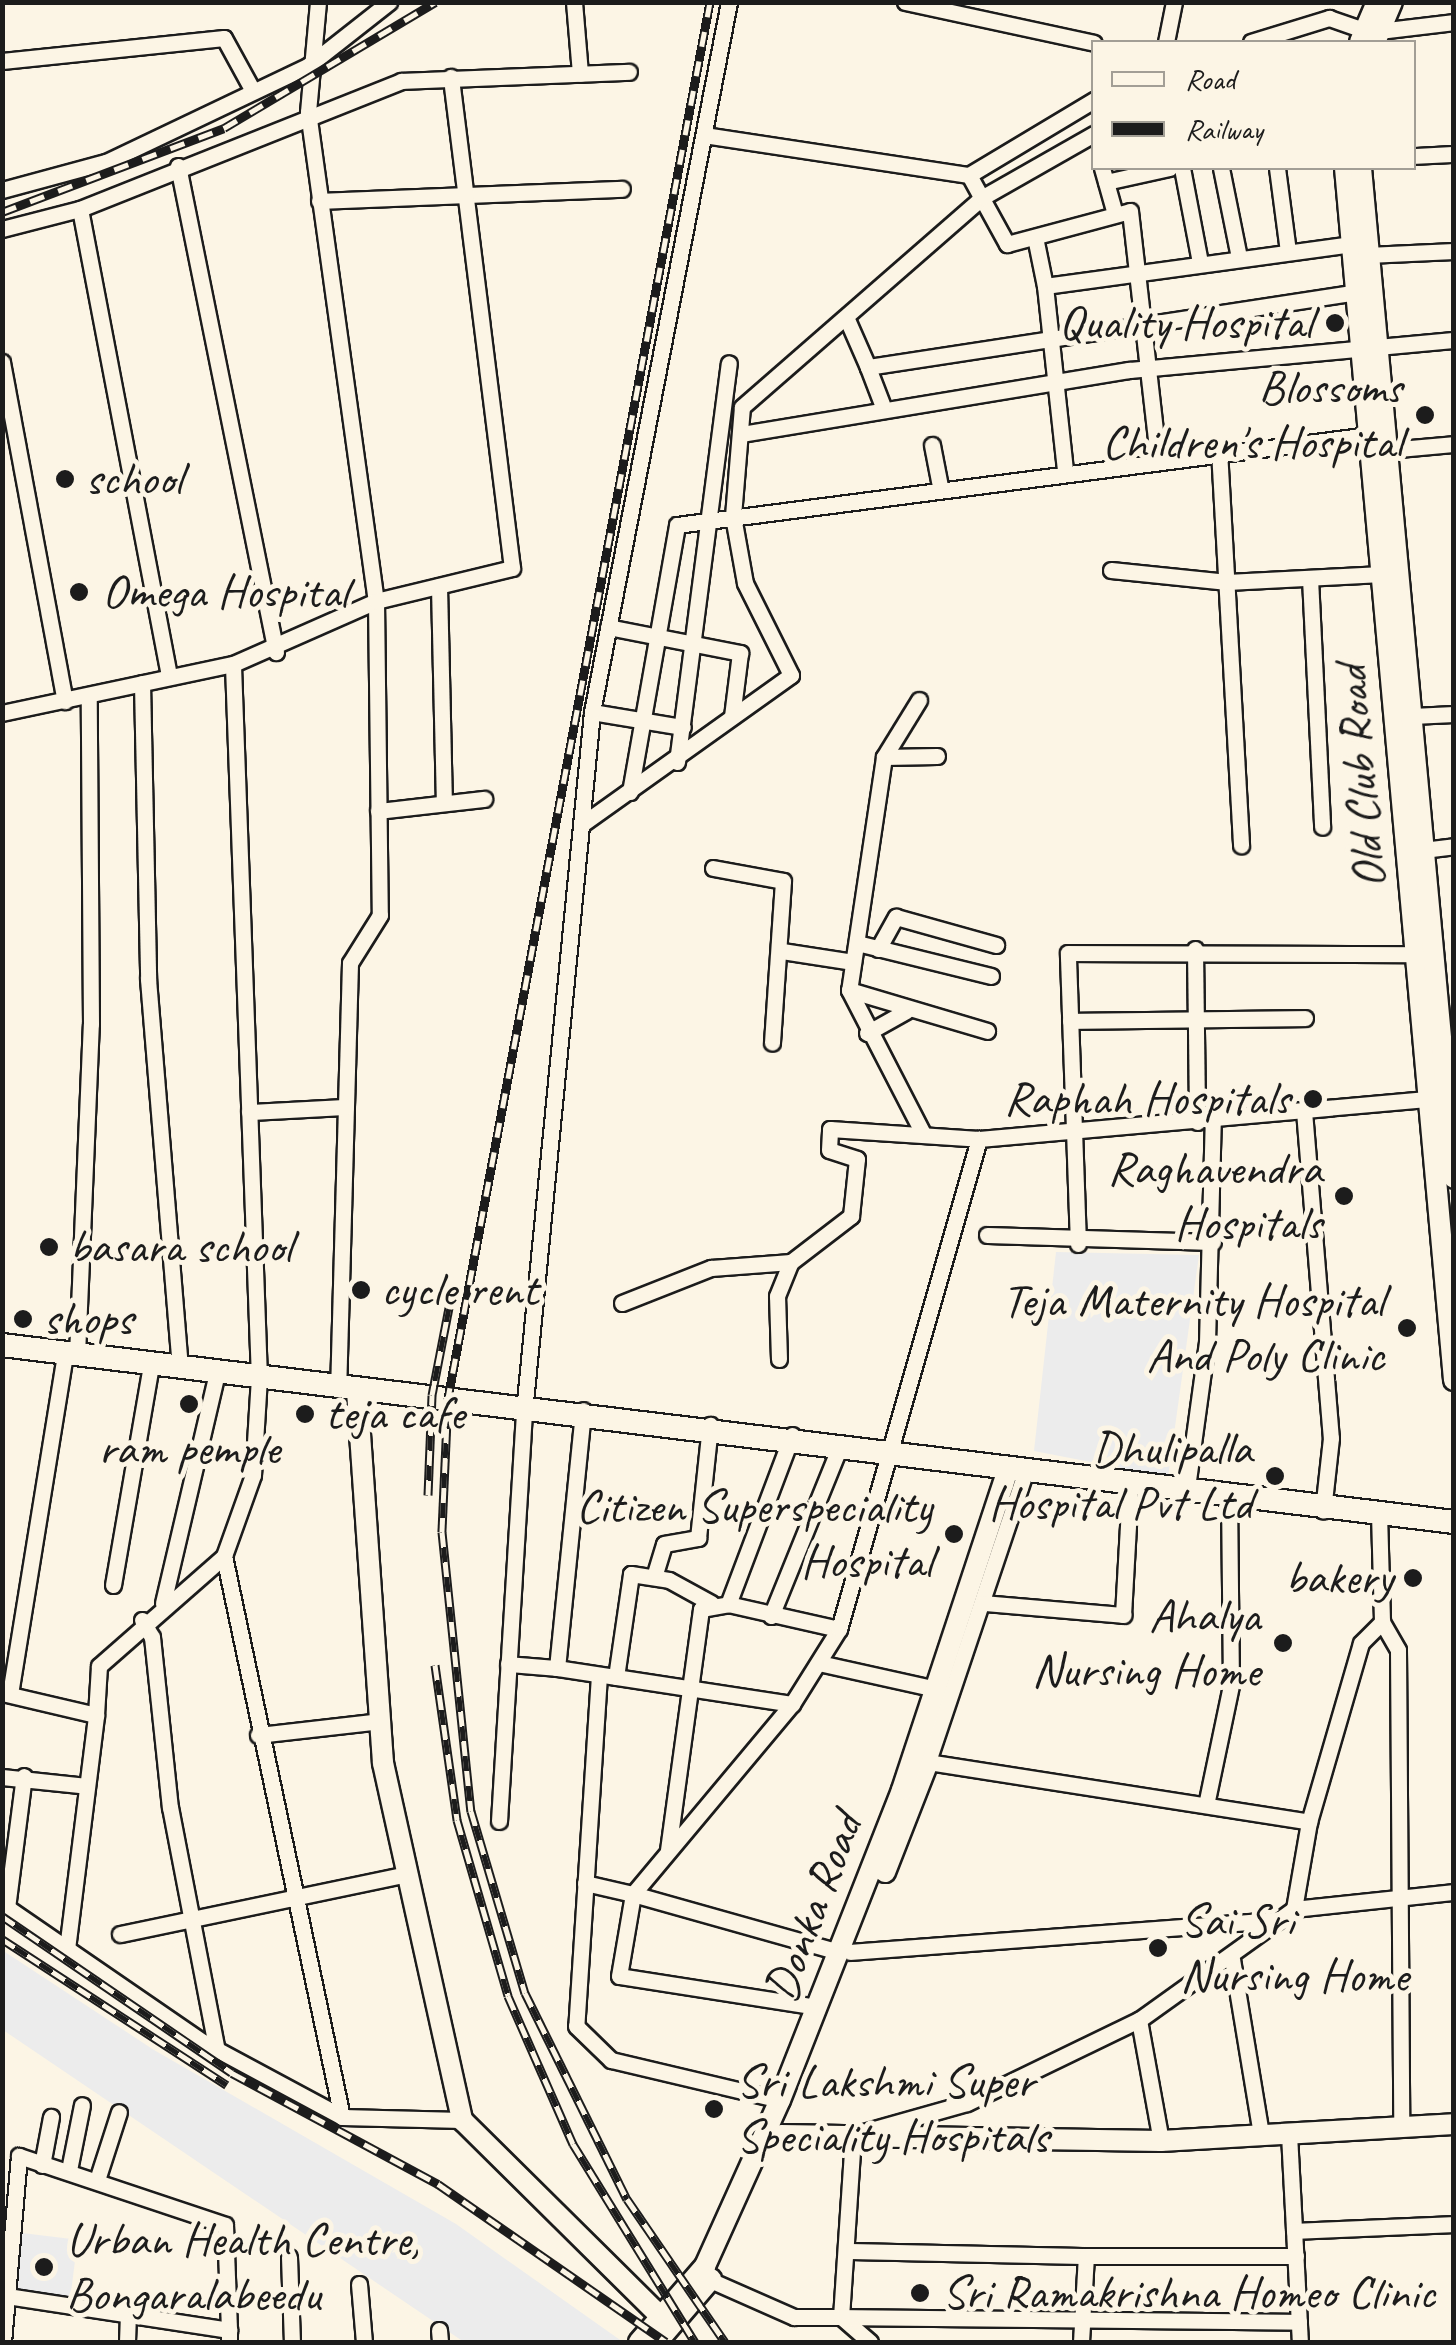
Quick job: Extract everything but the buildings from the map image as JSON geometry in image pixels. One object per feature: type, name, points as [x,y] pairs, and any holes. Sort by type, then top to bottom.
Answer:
[{"type":"main road","points":[[2,1345],[524,1412],[583,1410],[792,1435],[1130,1490],[1454,1522]]},
{"type":"street","points":[[318,2],[308,65],[308,112],[376,601],[380,915],[350,962],[347,1388],[380,1721],[408,1874],[462,2120],[660,2316]]},
{"type":"street","points":[[2,190],[106,162],[308,65],[389,2]]},
{"type":"street","points":[[574,2],[580,74]]},
{"type":"street","points":[[498,1821],[524,1412],[592,712],[729,2]]},
{"type":"street","points":[[905,2],[1091,42]]},
{"type":"street","points":[[1166,40],[1174,2]]},
{"type":"street","points":[[1370,36],[1376,2]]},
{"type":"street","points":[[1370,36],[1392,2]]},
{"type":"street","points":[[1259,40],[1329,18],[1370,36],[1454,22]]},
{"type":"street","points":[[2,60],[224,38],[254,91]]},
{"type":"street","points":[[2,229],[80,208],[308,112],[400,81],[629,72]]},
{"type":"street","points":[[2,713],[89,697],[276,652],[376,601],[512,568],[450,78]]},
{"type":"street","points":[[704,134],[969,175],[1091,102]]},
{"type":"street","points":[[581,825],[677,762],[732,716],[791,675],[745,583],[734,516],[742,407],[982,198],[1091,138]]},
{"type":"street","points":[[1416,156],[1454,154]]},
{"type":"street","points":[[178,166],[276,652]]},
{"type":"street","points":[[1115,214],[1104,175],[1150,170]]},
{"type":"street","points":[[1182,170],[1200,262]]},
{"type":"street","points":[[1222,170],[1239,257]]},
{"type":"street","points":[[1277,170],[1288,251]]},
{"type":"street","name":"Old Club Road","points":[[1345,170],[1368,343],[1387,450],[1423,850],[1444,984],[1442,1096],[1454,1380]]},
{"type":"street","name":"Old Club Road","points":[[1361,170],[1354,294],[1368,343],[1370,435],[1415,954],[1454,1178]]},
{"type":"street","points":[[969,175],[1008,244],[1130,211],[1140,271],[1158,458]]},
{"type":"street","points":[[319,201],[465,188],[622,189]]},
{"type":"street","points":[[80,208],[169,676]]},
{"type":"street","points":[[1035,236],[1052,334],[1065,470]]},
{"type":"street","points":[[1045,286],[1288,251],[1454,250]]},
{"type":"street","points":[[868,367],[1052,334],[1354,294]]},
{"type":"street","points":[[846,316],[882,404]]},
{"type":"street","points":[[742,434],[882,404],[1056,380],[1368,343],[1454,340]]},
{"type":"street","points":[[2,362],[65,702]]},
{"type":"street","points":[[677,762],[698,643],[729,363]]},
{"type":"street","points":[[630,792],[676,525],[940,486],[1370,435]]},
{"type":"street","points":[[1387,450],[1454,444]]},
{"type":"street","points":[[932,445],[940,486]]},
{"type":"street","points":[[1219,450],[1241,845]]},
{"type":"street","points":[[1111,570],[1228,582],[1382,574]]},
{"type":"street","points":[[1310,578],[1322,828]]},
{"type":"street","points":[[439,586],[444,803]]},
{"type":"street","points":[[608,627],[740,652],[732,716]]},
{"type":"street","points":[[233,664],[259,1378],[254,1475],[224,1556],[292,1902],[342,2116]]},
{"type":"street","points":[[142,683],[148,979],[180,1369]]},
{"type":"street","points":[[89,697],[91,1024],[71,1354],[6,1694],[96,1715]]},
{"type":"street","points":[[919,700],[884,757],[849,990],[867,1032],[924,1135]]},
{"type":"street","points":[[592,712],[683,727]]},
{"type":"street","points":[[1412,716],[1454,714]]},
{"type":"street","points":[[884,757],[937,756]]},
{"type":"street","points":[[378,811],[484,800]]},
{"type":"street","points":[[1423,850],[1454,846]]},
{"type":"street","points":[[713,868],[782,881],[782,951],[772,1042]]},
{"type":"street","points":[[878,949],[896,917],[996,945]]},
{"type":"street","points":[[857,942],[913,960],[918,950],[992,976]]},
{"type":"street","points":[[1186,1496],[1213,1242],[1195,1018],[1195,949]]},
{"type":"street","points":[[1078,1244],[1068,953],[1195,949],[1415,954]]},
{"type":"street","points":[[782,951],[853,962]]},
{"type":"street","points":[[849,990],[987,1031]]},
{"type":"street","points":[[867,1032],[906,1010]]},
{"type":"street","points":[[1070,1022],[1305,1018]]},
{"type":"street","points":[[780,1359],[777,1296],[791,1262],[851,1216],[857,1159],[829,1150],[830,1129],[979,1139],[1304,1112],[1442,1096]]},
{"type":"street","points":[[249,1112],[346,1107]]},
{"type":"street","points":[[1304,1112],[1331,1438],[1323,1511]]},
{"type":"street","points":[[817,2007],[619,1976],[633,1894],[792,1704],[839,1630],[897,1452],[979,1139]]},
{"type":"street","points":[[987,1235],[1078,1244],[1213,1242]]},
{"type":"street","points":[[622,1303],[712,1268],[791,1262]]},
{"type":"street","points":[[113,1585],[151,1366]]},
{"type":"street","points":[[163,1604],[217,1373]]},
{"type":"street","points":[[556,1668],[583,1410]]},
{"type":"street","points":[[654,1577],[664,1544],[698,1538],[710,1425]]},
{"type":"street","points":[[728,1604],[792,1435]]},
{"type":"street","points":[[771,1616],[840,1444]]},
{"type":"street","name":"Donka Road","points":[[639,2342],[705,2266],[928,1762],[984,1604],[1016,1474]]},
{"type":"street","name":"Donka Road","points":[[657,2342],[710,2280],[781,2135],[936,1690],[1016,1474]]},
{"type":"street","points":[[984,1604],[1123,1615],[1130,1490]]},
{"type":"street","points":[[1206,1805],[1231,1685],[1229,1500]]},
{"type":"street","points":[[1379,1514],[1382,1622],[1398,1650],[1393,1896],[1401,2128]]},
{"type":"street","points":[[67,1950],[99,1666],[142,1620],[224,1556]]},
{"type":"street","points":[[616,1677],[629,1576],[654,1577],[711,1603],[839,1630]]},
{"type":"street","points":[[668,1850],[684,1686],[701,1609],[711,1603]]},
{"type":"street","points":[[142,1620],[152,1638],[189,1922],[216,2050]]},
{"type":"street","points":[[1294,1909],[1309,1822],[1360,1643],[1382,1622]]},
{"type":"street","points":[[819,1662],[936,1690]]},
{"type":"street","points":[[508,1664],[792,1704]]},
{"type":"street","points":[[599,1675],[576,2026],[610,2060],[780,2100]]},
{"type":"street","points":[[258,1736],[380,1721]]},
{"type":"street","points":[[928,1762],[1309,1822]]},
{"type":"street","points":[[2,1776],[87,1786]]},
{"type":"street","points":[[24,1776],[5,1906],[216,2050],[342,2116],[462,2120]]},
{"type":"street","points":[[120,1934],[292,1902],[408,1874]]},
{"type":"street","points":[[585,1883],[845,1952],[1277,1920]]},
{"type":"street","points":[[853,2135],[967,2104],[1139,2020],[1232,1959],[1294,1909],[1454,1892]]},
{"type":"street","points":[[1232,1959],[1261,2135]]},
{"type":"street","points":[[1139,2020],[1161,2141]]},
{"type":"street","points":[[69,2170],[82,2105]]},
{"type":"street","points":[[98,2177],[120,2112]]},
{"type":"street","points":[[42,2165],[51,2117]]},
{"type":"street","points":[[781,2135],[1161,2141],[1454,2124]]},
{"type":"street","points":[[1289,2134],[1300,2342]]},
{"type":"street","points":[[841,2317],[853,2135]]},
{"type":"street","points":[[2,2342],[11,2154],[98,2177],[225,2225],[229,2336],[128,2311],[6,2296]]},
{"type":"street","points":[[1294,2230],[1454,2224]]},
{"type":"street","points":[[846,2251],[1296,2256]]},
{"type":"street","points":[[1081,2342],[1086,2256]]},
{"type":"street","points":[[289,2257],[292,2342]]},
{"type":"street","points":[[710,2280],[794,2317],[1083,2316],[1299,2322]]},
{"type":"street","points":[[360,2284],[364,2342]]},
{"type":"street","points":[[127,2342],[128,2311]]},
{"type":"street","points":[[841,2317],[870,2342]]},
{"type":"shaded area","points":[[1056,1252],[1199,1255],[1168,1477],[1034,1451]]},
{"type":"shaded area","points":[[2,1950],[154,2050],[456,2224],[623,2342],[464,2342],[3,2030]]},
{"type":"shaded area","name":"Urban Health Centre, Bongaralabeedu","points":[[14,2232],[78,2240],[70,2301],[6,2294]]},
{"type":"railway","points":[[2,212],[224,128],[435,2]]},
{"type":"railway","points":[[710,2],[448,1398],[442,1532],[471,1811],[525,1993],[627,2199],[725,2342]]},
{"type":"railway","points":[[428,1495],[432,1395],[451,1297]]},
{"type":"railway","points":[[435,1665],[457,1820],[508,1996],[573,2144],[695,2342]]},
{"type":"railway","points":[[2,1916],[232,2073],[438,2184],[666,2342]]},
{"type":"railway","points":[[2,1939],[227,2085]]},
{"type":"place","name":"Quality Hospital","points":[[1335,323]]},
{"type":"place","name":"Blossoms Children's Hospital","points":[[1425,415]]},
{"type":"place","name":"school","points":[[65,479]]},
{"type":"place","name":"Omega Hospital","points":[[79,592]]},
{"type":"place","name":"Raphah Hospitals","points":[[1313,1099]]},
{"type":"place","name":"Raghavendra Hospitals","points":[[1344,1196]]},
{"type":"place","name":"basara school","points":[[49,1247]]},
{"type":"place","name":"cycle rent","points":[[361,1290]]},
{"type":"place","name":"shops","points":[[23,1319]]},
{"type":"place","name":"Teja Maternity Hospital And Poly Clinic","points":[[1407,1328]]},
{"type":"place","name":"ram pemple","points":[[189,1404]]},
{"type":"place","name":"teja cafe","points":[[305,1414]]},
{"type":"place","name":"Dhulipalla Hospital Pvt Ltd","points":[[1275,1476]]},
{"type":"place","name":"Citizen Superspeciality Hospital","points":[[954,1534]]},
{"type":"place","name":"bakery","points":[[1413,1578]]},
{"type":"place","name":"Ahalya Nursing Home","points":[[1283,1643]]},
{"type":"place","name":"Sai Sri Nursing Home","points":[[1158,1948]]},
{"type":"place","name":"Sri Lakshmi Super Speciality Hospitals","points":[[714,2109]]},
{"type":"place","name":"Urban Health Centre, Bongaralabeedu","points":[[44,2267]]},
{"type":"place","name":"Sri Ramakrishna Homeo Clinic","points":[[920,2293]]}]
